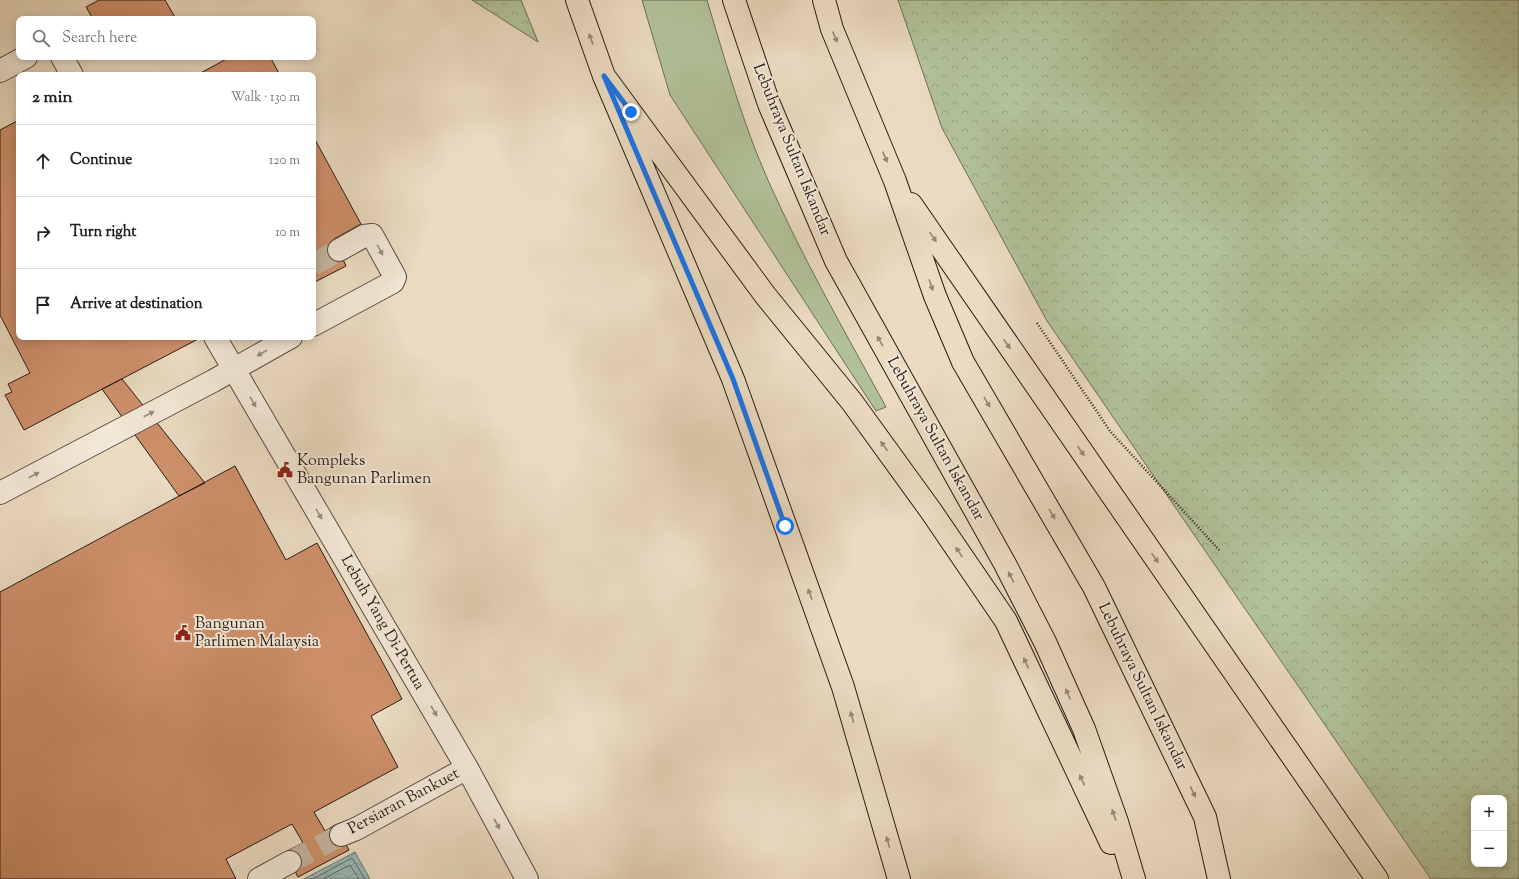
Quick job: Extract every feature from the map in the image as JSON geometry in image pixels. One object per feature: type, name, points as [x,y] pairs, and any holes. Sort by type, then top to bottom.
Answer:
[{"type":"main road","points":[[577,0],[604,76],[733,379],[843,687],[899,879]]},
{"type":"main road","name":"Lebuhraya Sultan Iskandar","points":[[734,0],[769,104],[836,261],[1005,564],[1052,657],[1084,729],[1117,822],[1134,879]]},
{"type":"main road","name":"Lebuhraya Sultan Iskandar","points":[[824,0],[832,29],[895,182],[934,296],[963,362],[1094,588],[1205,817],[1219,879]]},
{"type":"main road","points":[[604,76],[765,295],[852,402],[930,510],[1006,621],[1128,879]]},
{"type":"main road","points":[[895,182],[1377,879]]},
{"type":"lane","points":[[0,71],[20,60]]},
{"type":"lane","points":[[64,60],[70,72]]},
{"type":"lane","points":[[316,323],[393,282],[395,277],[372,235],[364,236],[339,250]]},
{"type":"lane","name":"Lebuh Yang Di-Pertua","points":[[218,340],[233,369],[467,768],[527,879]]},
{"type":"lane","points":[[0,493],[206,385],[286,340]]},
{"type":"lane","name":"Persiaran Bankuet","points":[[341,835],[356,829],[467,768]]},
{"type":"lane","points":[[259,879],[290,862]]},
{"type":"path","points":[[1037,323],[1110,431],[1220,551]]},
{"type":"green space","points":[[472,0],[521,0],[538,42]]},
{"type":"green space","points":[[642,0],[707,0],[727,68],[767,178],[809,265],[886,407],[876,411],[670,95]]},
{"type":"green space","points":[[898,0],[1519,0],[1519,879],[1431,879],[1047,321],[942,128]]},
{"type":"water","points":[[355,852],[370,879],[304,879]]},
{"type":"building","points":[[99,0],[165,0],[174,16],[91,16],[86,7]]},
{"type":"building","points":[[224,60],[272,60],[278,72],[202,72]]},
{"type":"building","points":[[16,122],[16,340],[196,340],[24,430],[5,395],[12,392],[8,384],[30,373],[0,315],[0,130]]},
{"type":"building","points":[[316,142],[361,224],[334,239],[346,266],[316,281]]},
{"type":"building","points":[[122,379],[205,483],[179,496],[102,389]]},
{"type":"building","name":"Bangunan Parlimen Malaysia","points":[[235,466],[286,560],[317,543],[389,674],[402,699],[371,716],[398,767],[314,812],[325,831],[335,825],[349,850],[298,877],[285,852],[303,843],[292,824],[226,859],[236,879],[0,879],[0,592]]},
{"type":"tunnel","points":[[316,263],[339,250]]},
{"type":"tunnel","points":[[290,862],[341,835]]},
{"type":"place","name":"Kompleks Bangunan Parlimen","points":[[285,470]]},
{"type":"place","name":"Bangunan Parlimen Malaysia","points":[[183,633]]},
{"type":"route","points":[[631,112],[604,76],[733,379],[785,526]]}]
